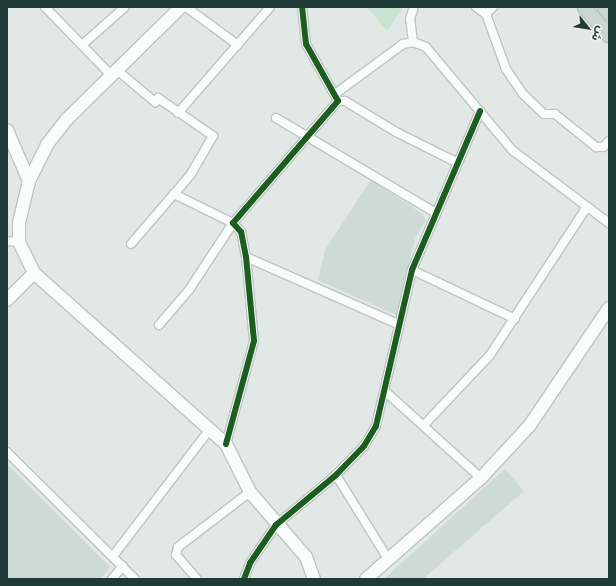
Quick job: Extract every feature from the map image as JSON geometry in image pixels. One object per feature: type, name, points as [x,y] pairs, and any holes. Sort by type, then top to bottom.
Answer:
[{"type":"main road","points":[[181,7],[67,119],[47,145],[29,181],[13,241],[34,273],[226,444],[250,492],[276,525],[306,557],[314,579]]},
{"type":"main road","points":[[584,7],[609,36]]},
{"type":"main road","points":[[604,7],[609,13]]},
{"type":"main road","points":[[7,130],[29,181]]},
{"type":"main road","points":[[7,300],[34,273]]},
{"type":"main road","points":[[366,579],[481,478],[530,425],[609,308]]},
{"type":"street","points":[[45,7],[82,45],[114,72],[155,102],[158,98],[213,136],[190,174],[131,244]]},
{"type":"street","points":[[82,45],[125,7]]},
{"type":"street","points":[[186,7],[238,45]]},
{"type":"street","points":[[178,113],[270,7]]},
{"type":"street","points":[[302,7],[306,44],[336,97],[396,132],[458,163]]},
{"type":"street","points":[[413,42],[410,19],[414,7]]},
{"type":"street","points":[[476,7],[486,14],[506,69],[522,93],[544,114],[555,114],[596,147],[603,147],[609,141]]},
{"type":"street","points":[[486,14],[492,7]]},
{"type":"street","points":[[159,325],[189,290],[233,223],[308,139],[336,97],[403,44],[413,42],[426,46],[512,150],[609,223]]},
{"type":"street","points":[[244,579],[250,563],[276,525],[336,475],[364,446],[376,426],[386,392],[398,324],[412,270],[480,111]]},
{"type":"street","points":[[276,118],[308,139],[436,213]]},
{"type":"street","points":[[174,194],[233,223],[241,232],[246,257],[254,341],[226,444]]},
{"type":"street","points":[[424,425],[490,355],[588,207]]},
{"type":"street","points":[[246,257],[398,324]]},
{"type":"street","points":[[412,270],[514,319]]},
{"type":"street","points":[[386,392],[481,478]]},
{"type":"street","points":[[112,556],[210,429]]},
{"type":"street","points":[[7,452],[135,579]]},
{"type":"street","points":[[336,475],[388,559]]},
{"type":"street","points":[[197,579],[176,555],[178,547],[250,492]]},
{"type":"street","points":[[112,579],[123,566]]},
{"type":"shaded area","points":[[371,180],[423,214],[426,220],[415,239],[396,315],[318,280],[325,250]]},
{"type":"shaded area","points":[[7,464],[110,567],[101,579],[7,579]]},
{"type":"shaded area","points":[[505,469],[524,491],[423,579],[384,579]]},
{"type":"green space","points":[[367,7],[403,7],[387,31]]},
{"type":"cycle path","points":[[226,444],[254,341],[246,257],[241,232],[233,223],[338,101],[306,44],[302,7]]},
{"type":"cycle path","points":[[244,579],[250,563],[276,525],[336,475],[364,446],[376,426],[412,270],[480,111]]}]
